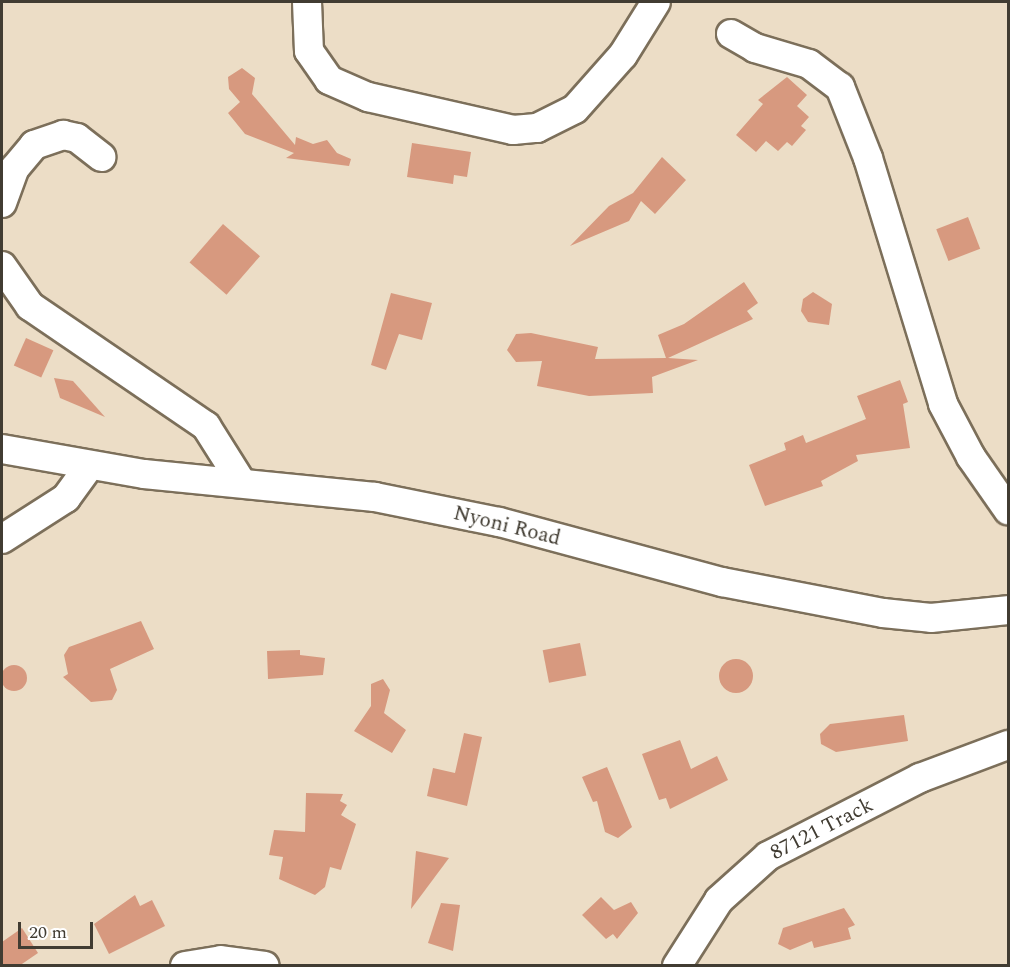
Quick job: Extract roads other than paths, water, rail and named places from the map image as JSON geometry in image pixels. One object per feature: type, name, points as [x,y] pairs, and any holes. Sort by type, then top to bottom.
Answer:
[{"type":"street","points":[[307,2],[309,51],[329,80],[389,102],[513,130],[537,128],[575,109],[611,71],[656,2]]},
{"type":"street","points":[[731,34],[761,51],[809,64],[840,87],[868,158],[943,404],[1008,510]]},
{"type":"street","points":[[2,203],[15,168],[34,145],[63,135],[77,138],[101,157]]},
{"type":"street","points":[[2,266],[30,306],[206,426],[240,480]]},
{"type":"street","name":"Nyoni Road","points":[[2,449],[89,466],[240,480],[364,495],[499,522],[819,603],[931,618],[1008,610]]},
{"type":"street","points":[[2,539],[66,498],[89,466]]},
{"type":"street","name":"87121 Track","points":[[677,966],[719,900],[768,856],[920,778],[1008,744]]},
{"type":"street","points":[[184,966],[220,960],[265,966]]}]
